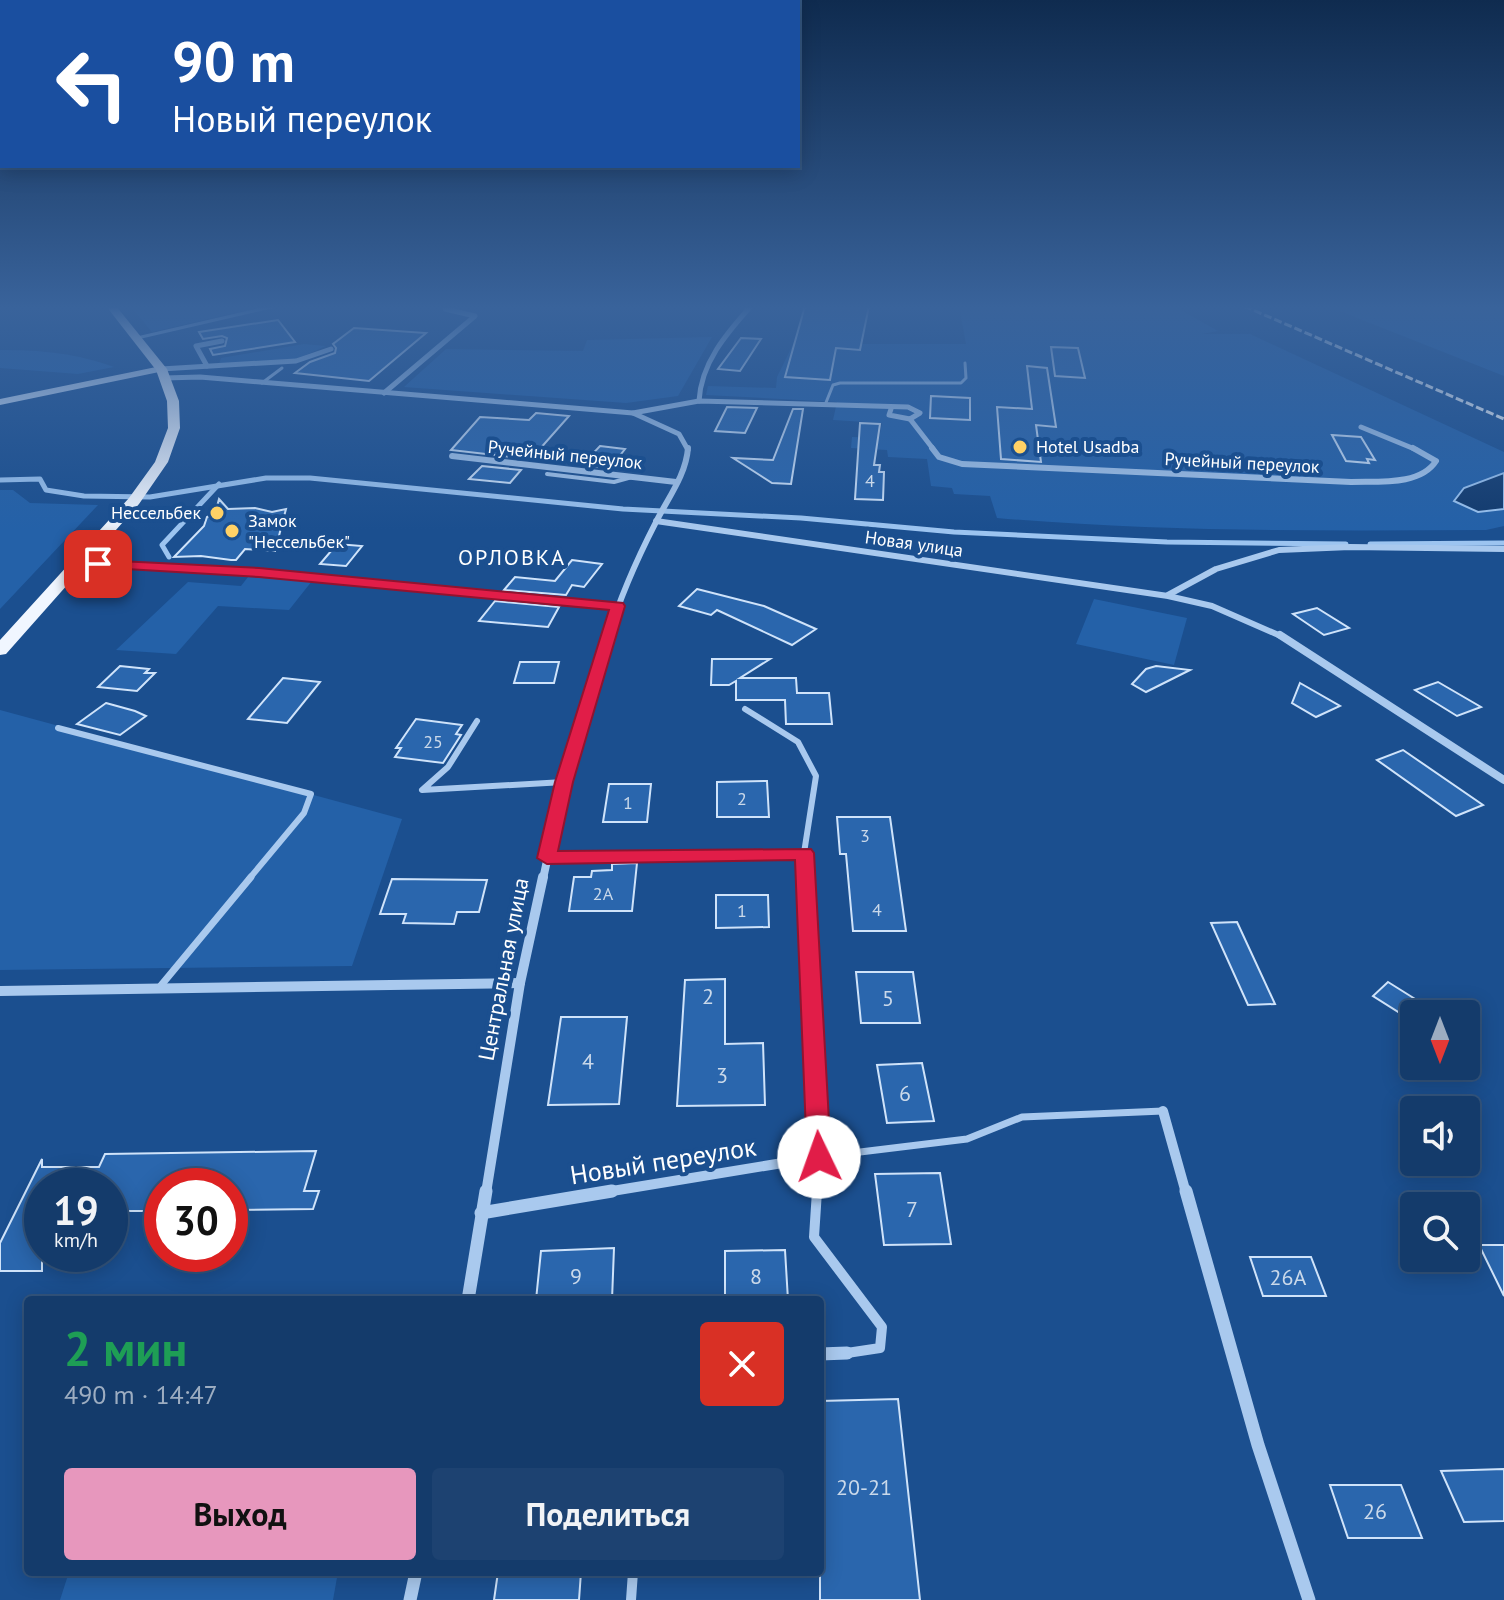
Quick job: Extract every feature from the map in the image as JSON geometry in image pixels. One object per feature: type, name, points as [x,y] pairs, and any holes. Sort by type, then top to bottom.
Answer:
[{"type":"main road","points":[[0,650],[134,501],[161,462],[174,428],[173,401],[165,381]]},
{"type":"street","points":[[0,402],[119,381]]},
{"type":"street","points":[[238,381],[633,413],[699,401],[891,409],[908,407],[920,413],[910,419]]},
{"type":"street","points":[[384,393],[399,381]]},
{"type":"street","points":[[699,401],[700,381]]},
{"type":"street","name":"Ручейный переулок","points":[[891,409],[889,415],[894,418],[910,419],[939,457],[962,464],[1351,482],[1401,479],[1424,474],[1434,467],[1436,461],[1424,452],[1361,427]]},
{"type":"street","name":"Центральная улица","points":[[469,1296],[520,983],[564,782],[617,606],[656,521],[687,464],[688,448],[679,434],[633,413]]},
{"type":"street","name":"Ручейный переулок","points":[[452,456],[676,482]]},
{"type":"street","name":"Новая улица","points":[[656,521],[1168,596],[1212,606],[1272,630],[1504,780]]},
{"type":"street","points":[[1168,596],[1216,569],[1279,550],[1350,547],[1504,549]]},
{"type":"street","points":[[78,563],[259,573],[617,606]]},
{"type":"street","points":[[547,858],[804,853],[819,1157]]},
{"type":"street","points":[[0,991],[520,983]]},
{"type":"street","points":[[1163,1111],[1258,1445],[1309,1600]]},
{"type":"street","name":"Новый переулок","points":[[481,1213],[819,1157]]},
{"type":"street","points":[[824,1354],[847,1353]]},
{"type":"street","points":[[410,1600],[415,1576]]},
{"type":"lane","points":[[825,405],[833,385],[849,381],[963,381]]},
{"type":"lane","points":[[547,474],[614,482],[632,477]]},
{"type":"lane","points":[[745,709],[798,742],[816,776],[804,853]]},
{"type":"lane","points":[[477,721],[448,767],[422,790],[564,782]]},
{"type":"lane","points":[[58,728],[311,794],[304,813],[158,989]]},
{"type":"lane","points":[[847,1353],[880,1348],[882,1327],[814,1237],[819,1157],[967,1139],[1022,1117],[1163,1111]]},
{"type":"lane","points":[[631,1600],[633,1576]]},
{"type":"shaded area","points":[[411,381],[687,381],[678,396],[626,403],[404,387]]},
{"type":"shaded area","points":[[777,381],[1350,381],[1504,452],[1504,473],[1464,488],[1478,512],[1504,509],[1504,526],[1486,530],[1242,530],[997,518],[990,496],[954,494],[952,488],[931,486],[927,459],[888,457],[887,450],[851,448],[852,437],[879,438],[882,423],[833,420],[837,402],[706,395],[708,386],[776,388]]},
{"type":"shaded area","points":[[1504,473],[1504,509],[1478,512],[1454,501],[1464,488]]},
{"type":"shaded area","points":[[0,490],[13,490],[30,503],[98,505],[0,609]]},
{"type":"shaded area","points":[[248,577],[312,581],[289,610],[218,606],[176,654],[116,650],[188,582],[241,586]]},
{"type":"shaded area","points":[[1094,599],[1187,618],[1174,665],[1076,644]]},
{"type":"shaded area","points":[[0,710],[402,819],[352,966],[0,970]]},
{"type":"shaded area","points":[[68,1576],[337,1576],[333,1600],[60,1600]]},
{"type":"building","points":[[1029,381],[1049,381],[1056,427],[1036,425],[1041,462],[1001,459],[997,407],[1032,409]]},
{"type":"building","points":[[931,396],[970,398],[970,420],[930,418]]},
{"type":"building","points":[[727,407],[757,408],[745,433],[715,431]]},
{"type":"building","points":[[793,409],[803,409],[791,484],[772,483],[733,458],[773,460]]},
{"type":"building","points":[[536,413],[569,416],[531,459],[451,450],[480,417],[529,420]]},
{"type":"building","points":[[860,423],[880,424],[874,465],[880,465],[879,472],[884,472],[883,500],[855,499]]},
{"type":"building","points":[[1332,435],[1361,437],[1375,460],[1367,459],[1369,463],[1346,461]]},
{"type":"building","points":[[600,446],[625,449],[610,468],[582,465]]},
{"type":"building","points":[[482,466],[521,470],[510,483],[469,479]]},
{"type":"building","name":"Замок \"Нессельбек\"","points":[[219,499],[228,509],[255,508],[272,512],[286,509],[275,551],[245,549],[236,560],[174,557],[204,526],[207,517],[215,514]]},
{"type":"building","points":[[337,544],[362,546],[346,566],[320,564]]},
{"type":"building","points":[[572,560],[602,564],[584,587],[572,585],[566,595],[504,590],[515,577],[555,581]]},
{"type":"building","points":[[697,589],[764,606],[816,629],[792,645],[717,610],[711,615],[679,606]]},
{"type":"building","points":[[495,601],[559,607],[548,627],[479,621]]},
{"type":"building","points":[[1317,608],[1349,628],[1324,635],[1293,614]]},
{"type":"building","points":[[712,659],[770,659],[740,678],[796,678],[797,693],[829,693],[832,724],[786,724],[785,700],[736,700],[736,681],[729,685],[711,685]]},
{"type":"building","points":[[520,662],[559,662],[554,683],[514,683]]},
{"type":"building","points":[[120,666],[149,669],[145,673],[155,673],[137,691],[98,687]]},
{"type":"building","points":[[1156,666],[1190,670],[1146,692],[1132,684],[1146,669]]},
{"type":"building","points":[[283,678],[320,682],[287,723],[248,719]]},
{"type":"building","points":[[1438,682],[1481,707],[1457,716],[1415,690]]},
{"type":"building","points":[[1300,683],[1340,706],[1316,717],[1292,703]]},
{"type":"building","points":[[106,703],[146,716],[120,735],[77,724]]},
{"type":"building","points":[[416,719],[462,725],[456,734],[461,735],[443,763],[395,757],[401,748],[396,748]]},
{"type":"building","points":[[1403,750],[1483,805],[1456,816],[1377,760]]},
{"type":"building","points":[[767,781],[769,817],[717,817],[717,782]]},
{"type":"building","points":[[609,784],[651,784],[647,822],[603,822]]},
{"type":"building","points":[[837,817],[890,817],[906,931],[853,931],[846,854],[840,854]]},
{"type":"building","points":[[637,863],[632,911],[569,911],[574,877],[591,877],[592,871],[612,870],[612,864]]},
{"type":"building","points":[[392,879],[487,880],[479,912],[457,912],[454,924],[403,923],[406,914],[380,914]]},
{"type":"building","points":[[716,895],[768,895],[769,927],[716,928]]},
{"type":"building","points":[[1237,922],[1275,1004],[1248,1005],[1211,923]]},
{"type":"building","points":[[856,972],[913,972],[920,1023],[861,1023]]},
{"type":"building","points":[[725,979],[725,1044],[763,1043],[765,1105],[677,1106],[685,980]]},
{"type":"building","points":[[1388,982],[1417,1000],[1400,1000],[1400,1013],[1373,996]]},
{"type":"building","points":[[561,1017],[627,1017],[619,1104],[548,1105]]},
{"type":"building","points":[[922,1063],[934,1121],[887,1123],[877,1065]]},
{"type":"building","points":[[316,1151],[304,1191],[319,1191],[313,1209],[248,1210],[248,1168],[144,1168],[144,1211],[128,1211],[128,1168],[38,1168],[42,1159],[42,1167],[99,1167],[105,1154]]},
{"type":"building","points":[[940,1173],[951,1244],[884,1245],[875,1174]]},
{"type":"building","points":[[24,1195],[24,1271],[0,1271],[0,1243]]},
{"type":"building","points":[[1480,1245],[1504,1245],[1504,1296],[1480,1247]]},
{"type":"building","points":[[614,1248],[612,1296],[536,1296],[541,1251]]},
{"type":"building","points":[[785,1250],[788,1296],[725,1296],[725,1251]]},
{"type":"building","points":[[1250,1257],[1311,1257],[1326,1296],[1263,1296]]},
{"type":"building","points":[[898,1399],[920,1600],[820,1600],[820,1576],[824,1576],[824,1401]]},
{"type":"building","points":[[1504,1469],[1504,1521],[1464,1522],[1441,1471]]},
{"type":"building","points":[[1330,1485],[1401,1485],[1422,1538],[1348,1538]]},
{"type":"building","points":[[497,1576],[581,1576],[579,1600],[494,1600]]},
{"type":"waterway","points":[[217,486],[266,478],[310,478],[623,509],[801,518],[954,532],[1167,542],[1346,544]]},
{"type":"waterway","points":[[0,480],[40,479],[46,490],[84,496],[150,497],[217,486]]},
{"type":"waterway","points":[[169,557],[162,545],[217,486]]},
{"type":"waterway","points":[[1370,544],[1504,543]]},
{"type":"railway","points":[[1416,381],[1504,419]]},
{"type":"place","name":"Hotel Usadba","points":[[1020,447]]},
{"type":"place","name":"Нессельбек","points":[[217,513]]},
{"type":"place","name":"Замок \"Нессельбек\"","points":[[232,531]]},
{"type":"district","name":"ОРЛОВКА","points":[[512,557]]},
{"type":"route","points":[[98,564],[259,573],[617,606],[564,782],[547,858],[804,853],[819,1157]]}]
